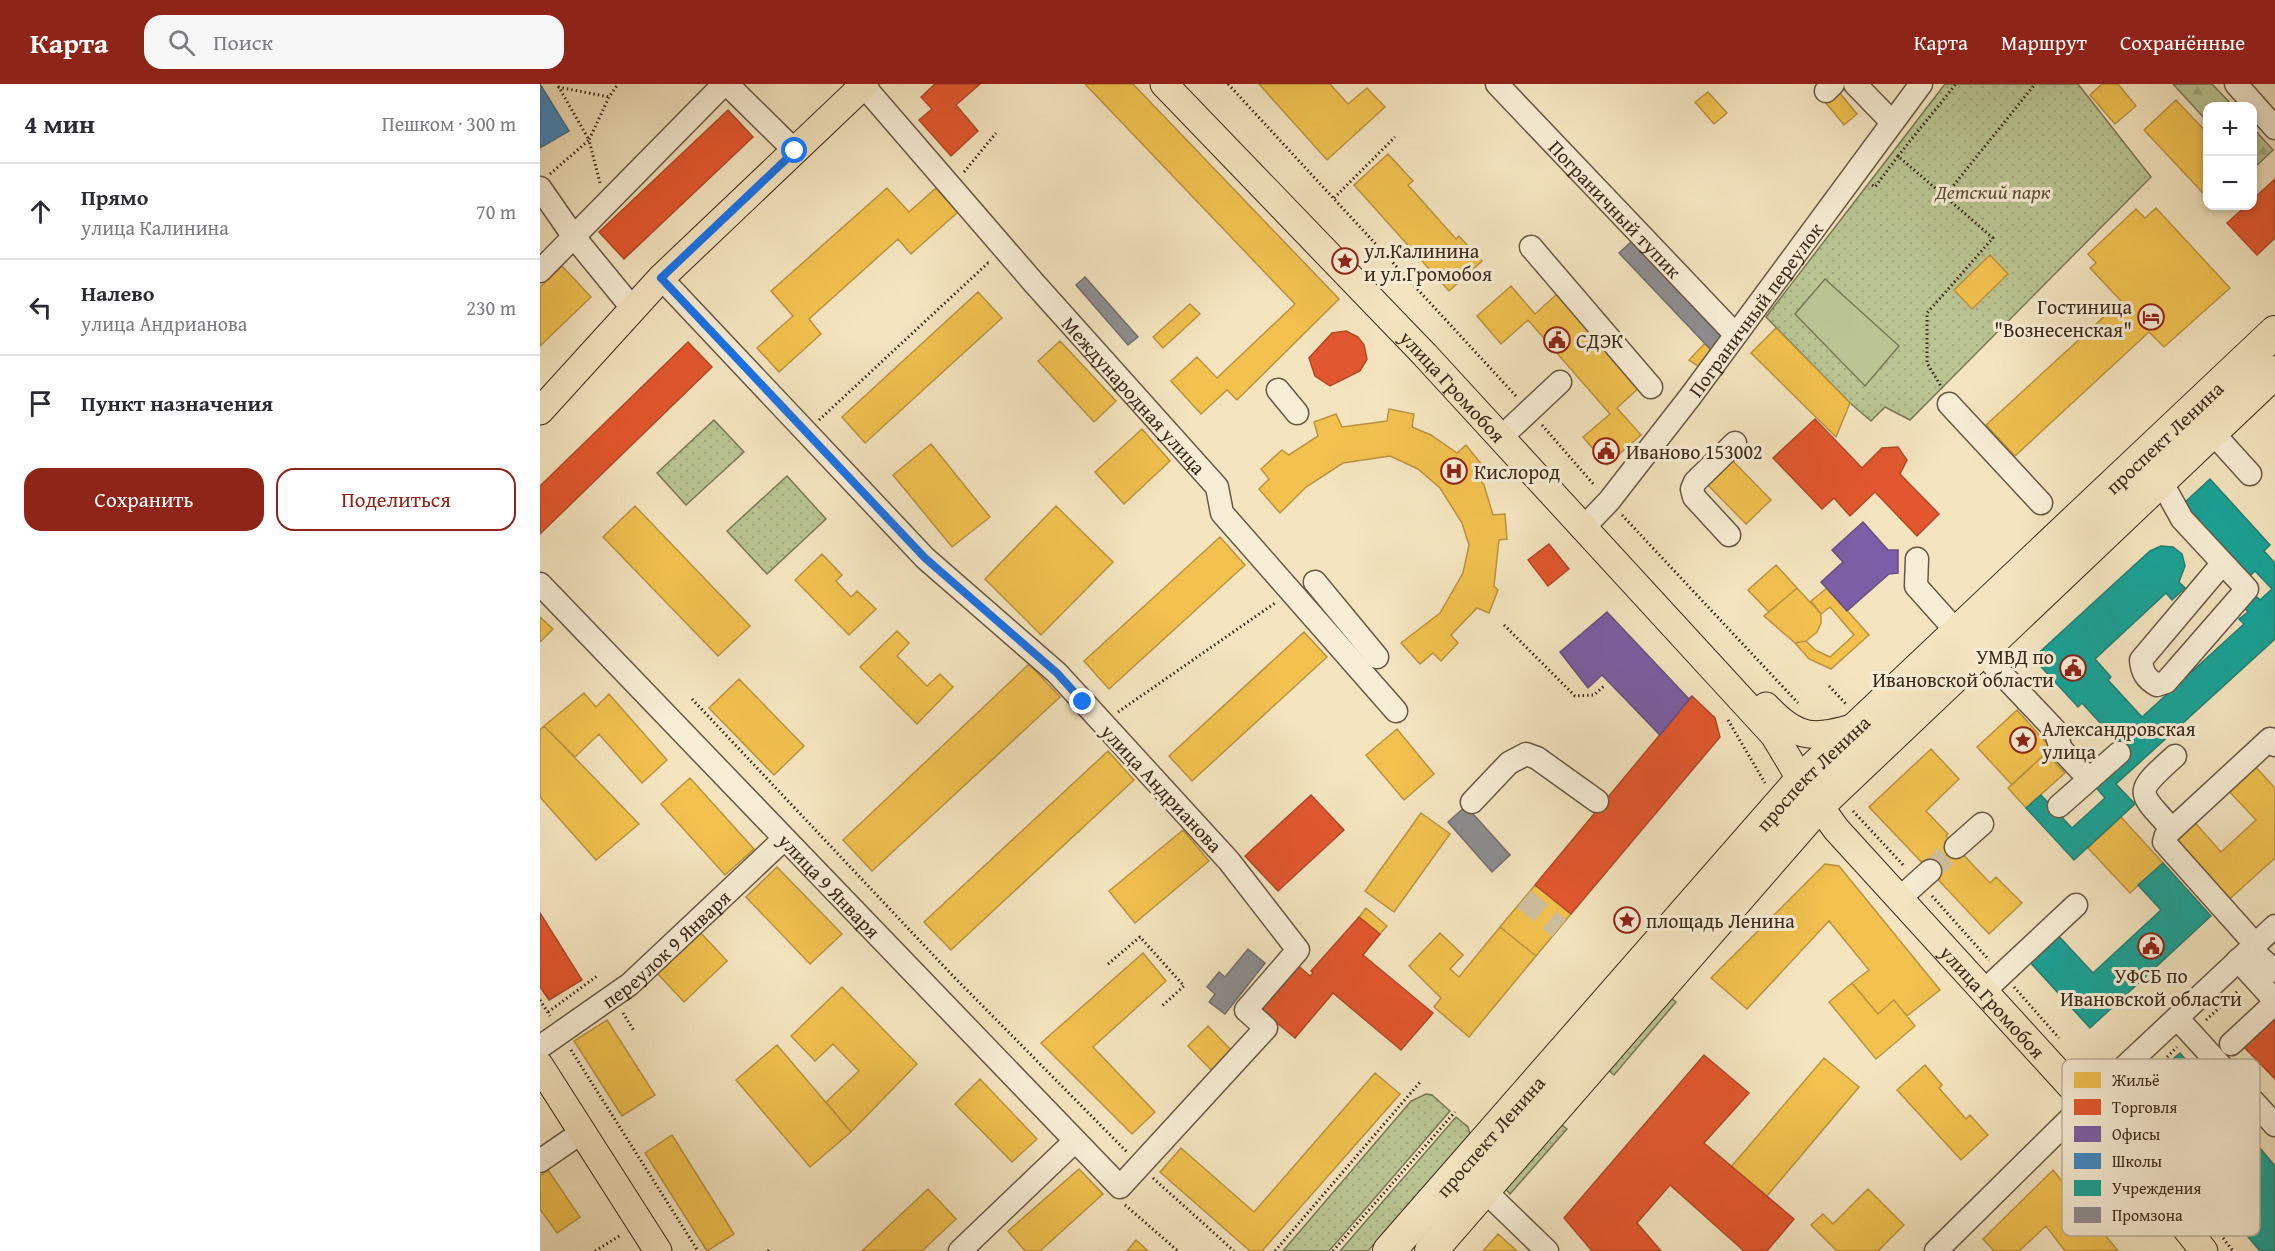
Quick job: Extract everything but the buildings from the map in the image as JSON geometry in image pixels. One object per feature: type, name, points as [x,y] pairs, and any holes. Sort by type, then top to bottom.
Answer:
[{"type":"highway","name":"проспект Ленина","points":[[1431,1251],[1819,805],[1970,642],[2275,332]]},
{"type":"highway","name":"проспект Ленина","points":[[1389,1251],[1854,717],[1970,642],[2161,482],[2275,372]]},
{"type":"main road","name":"улица Громобоя","points":[[1164,84],[1425,355],[1595,516],[1809,737],[1826,736],[1854,717]]},
{"type":"main road","name":"улица Громобоя","points":[[1186,84],[1519,420],[1774,735],[1801,780],[1836,829],[2062,1077]]},
{"type":"main road","points":[[540,411],[661,278],[864,85]]},
{"type":"main road","name":"улица Громобоя","points":[[1792,717],[1801,780]]},
{"type":"main road","points":[[540,1065],[658,1251]]},
{"type":"main road","name":"улица Громобоя","points":[[2192,1236],[2204,1251]]},
{"type":"street","points":[[540,271],[726,84],[795,151]]},
{"type":"street","name":"Пограничный тупик","points":[[1497,84],[1734,333]]},
{"type":"street","points":[[1855,84],[1892,122]]},
{"type":"street","name":"Пограничный переулок","points":[[1595,516],[1690,397],[1734,333],[1921,84]]},
{"type":"street","points":[[2236,84],[2275,128]]},
{"type":"street","name":"Международная улица","points":[[864,85],[950,186],[1217,487],[1222,513],[1291,591],[1337,625],[1375,659],[1396,711]]},
{"type":"street","points":[[544,182],[574,237],[633,309]]},
{"type":"street","points":[[1531,247],[1651,387]]},
{"type":"street","name":"улица Андрианова","points":[[661,278],[925,558],[1057,673],[1229,861],[1298,950],[1246,1010],[1266,1028],[1139,1165]]},
{"type":"street","points":[[1519,420],[1560,382]]},
{"type":"street","points":[[1278,390],[1297,413]]},
{"type":"street","points":[[1948,399],[2041,503]]},
{"type":"street","points":[[2212,432],[2250,474]]},
{"type":"street","points":[[1729,535],[1694,497],[1692,489],[1695,482],[1735,443]]},
{"type":"street","points":[[2161,482],[2182,519],[2247,589],[2166,682],[2157,685],[2148,680],[2142,670],[2141,660],[2222,564]]},
{"type":"street","points":[[1917,559],[1916,586],[2055,730],[2061,749],[2089,779]]},
{"type":"street","points":[[1315,582],[1337,625]]},
{"type":"street","name":"улица 9 Января","points":[[540,584],[1120,1187],[1139,1165]]},
{"type":"street","points":[[2231,1044],[2274,1004],[2248,951],[2164,842],[2172,829],[2270,739],[2275,745]]},
{"type":"street","points":[[2059,806],[2119,753]]},
{"type":"street","points":[[1472,802],[1509,763],[1526,754],[1537,758],[1596,801]]},
{"type":"street","points":[[2172,829],[2144,799],[2143,789],[2147,781],[2175,756]]},
{"type":"street","points":[[1956,847],[1982,824]]},
{"type":"street","name":"переулок 9 Января","points":[[540,1047],[630,984],[784,839]]},
{"type":"street","points":[[1900,898],[1930,871]]},
{"type":"street","points":[[1984,991],[2076,905]]},
{"type":"street","points":[[2133,1059],[2275,926]]},
{"type":"street","points":[[2248,951],[2275,971]]},
{"type":"street","points":[[2177,1017],[2215,1059]]},
{"type":"street","points":[[2260,1108],[2275,1125]]},
{"type":"street","points":[[1936,1251],[2062,1127]]},
{"type":"street","points":[[540,1161],[582,1132]]},
{"type":"street","points":[[960,1251],[1074,1141]]},
{"type":"street","points":[[1484,1190],[1547,1251]]},
{"type":"path","points":[[544,182],[589,140],[609,97],[618,84]]},
{"type":"path","points":[[1228,84],[1334,198],[1519,420],[1595,516],[1792,717]]},
{"type":"path","points":[[1870,184],[1875,187],[1956,84]]},
{"type":"path","points":[[1945,196],[2035,84]]},
{"type":"path","points":[[557,85],[609,97]]},
{"type":"path","points":[[557,85],[589,140],[605,205]]},
{"type":"path","points":[[950,186],[996,133]]},
{"type":"path","points":[[1334,198],[1395,136]]},
{"type":"path","points":[[1898,156],[1994,238],[1927,314],[1927,363],[1948,399]]},
{"type":"path","points":[[815,423],[988,263],[997,267]]},
{"type":"path","points":[[1112,717],[1291,591]]},
{"type":"path","points":[[1504,625],[1575,696],[1594,695],[1604,686]]},
{"type":"path","points":[[1829,686],[1854,717]]},
{"type":"path","points":[[692,699],[953,976],[1139,1165],[1234,1251]]},
{"type":"path","points":[[1751,759],[1768,788]]},
{"type":"path","points":[[1108,964],[1140,937],[1184,986],[1162,1006]]},
{"type":"path","points":[[548,1012],[597,976]]},
{"type":"path","points":[[540,1000],[698,1251]]},
{"type":"path","points":[[1275,1251],[1421,1081]]},
{"type":"path","points":[[1333,1251],[1455,1112]]},
{"type":"path","points":[[595,1251],[624,1233]]},
{"type":"green space","name":"Детский парк","points":[[1945,84],[2078,84],[2151,177],[1910,420],[1885,407],[1871,421],[1850,403],[1766,317]]},
{"type":"green space","points":[[2173,84],[2212,84],[2229,102],[2203,102],[2203,117]]},
{"type":"green space","points":[[2257,132],[2273,150],[2257,165]]},
{"type":"green space","points":[[1825,279],[1899,346],[1865,386],[1795,314]]},
{"type":"green space","points":[[714,420],[744,452],[686,505],[657,473]]},
{"type":"green space","points":[[787,476],[826,519],[767,574],[727,531]]},
{"type":"green space","points":[[1670,997],[1676,1002],[1614,1075],[1607,1069]]},
{"type":"green space","points":[[1426,1094],[1432,1095],[1450,1111],[1329,1251],[1283,1251],[1411,1101]]},
{"type":"green space","points":[[1456,1117],[1468,1127],[1470,1134],[1368,1251],[1340,1251]]},
{"type":"green space","points":[[1561,1124],[1567,1129],[1510,1194],[1505,1188]]},
{"type":"tunnel","points":[[1930,871],[1956,847]]},
{"type":"tunnel","points":[[1524,899],[1559,928]]},
{"type":"place","name":"ул.Калинина и ул.Громобоя","points":[[1345,261]]},
{"type":"place","name":"Гостиница \"Вознесенская\"","points":[[2151,317]]},
{"type":"place","name":"СДЭК","points":[[1557,340]]},
{"type":"place","name":"Иваново 153002","points":[[1606,451]]},
{"type":"place","name":"Кислород","points":[[1454,471]]},
{"type":"place","name":"УМВД по Ивановской области","points":[[2073,668]]},
{"type":"place","name":"Александровская улица","points":[[2023,740]]},
{"type":"place","name":"площадь Ленина","points":[[1627,920]]},
{"type":"place","name":"УФСБ по Ивановской области","points":[[2151,946]]},
{"type":"route","points":[[795,151],[661,278],[925,558],[1057,673],[1083,702]]}]
